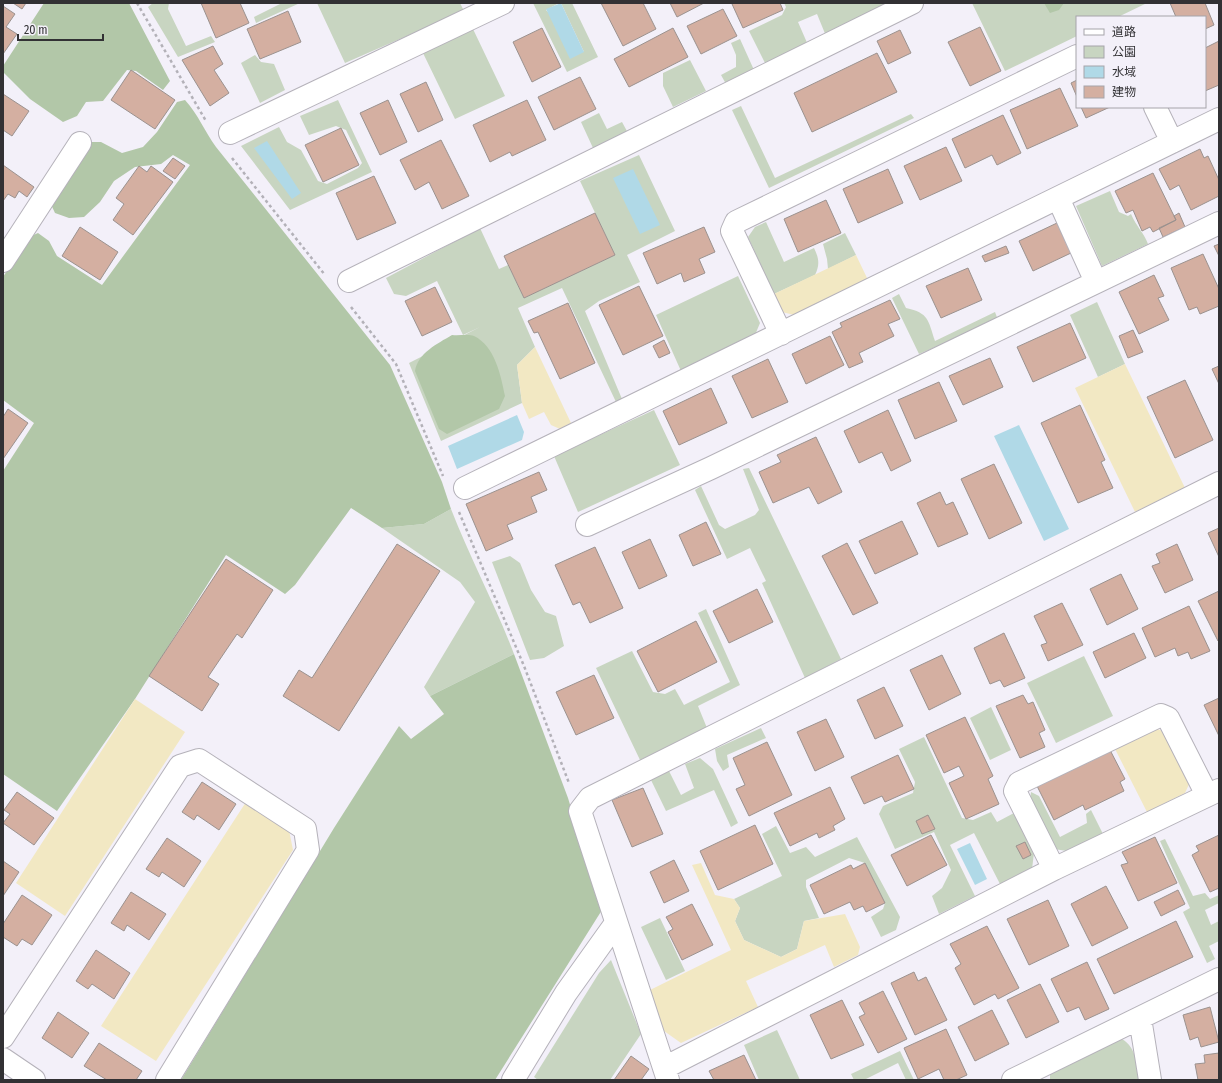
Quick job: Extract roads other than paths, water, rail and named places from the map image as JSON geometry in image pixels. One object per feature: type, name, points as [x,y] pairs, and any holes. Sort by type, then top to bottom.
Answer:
[{"type":"street","points":[[230,133],[502,3]]},
{"type":"street","points":[[350,281],[912,3]]},
{"type":"street","points":[[781,334],[732,231],[736,222],[1076,56]]},
{"type":"street","points":[[1156,108],[1172,142]]},
{"type":"street","points":[[465,488],[1219,119]]},
{"type":"street","points":[[3,261],[80,142]]},
{"type":"street","points":[[1058,198],[1096,282]]},
{"type":"street","points":[[587,525],[711,468],[1219,223]]},
{"type":"street","points":[[1054,869],[1016,790],[1019,783],[1161,715],[1168,718],[1213,792],[1054,869],[666,1074],[580,811],[590,798],[1219,483]]},
{"type":"street","points":[[3,1037],[180,766],[199,760],[305,830],[308,850],[166,1080]]},
{"type":"street","points":[[513,1080],[566,993],[616,923]]},
{"type":"street","points":[[1013,1080],[1219,979]]},
{"type":"street","points":[[1140,1018],[1150,1080]]},
{"type":"street","points":[[3,1059],[34,1080]]},
{"type":"water","points":[[561,3],[584,52],[570,59],[546,9]]},
{"type":"water","points":[[267,141],[301,193],[292,199],[254,148]]},
{"type":"water","points":[[633,169],[660,225],[640,234],[613,178]]},
{"type":"water","points":[[517,415],[524,432],[522,440],[457,469],[448,446]]},
{"type":"water","points":[[1019,425],[1069,529],[1044,541],[994,436]]},
{"type":"water","points":[[970,843],[987,879],[975,885],[957,849]]}]
